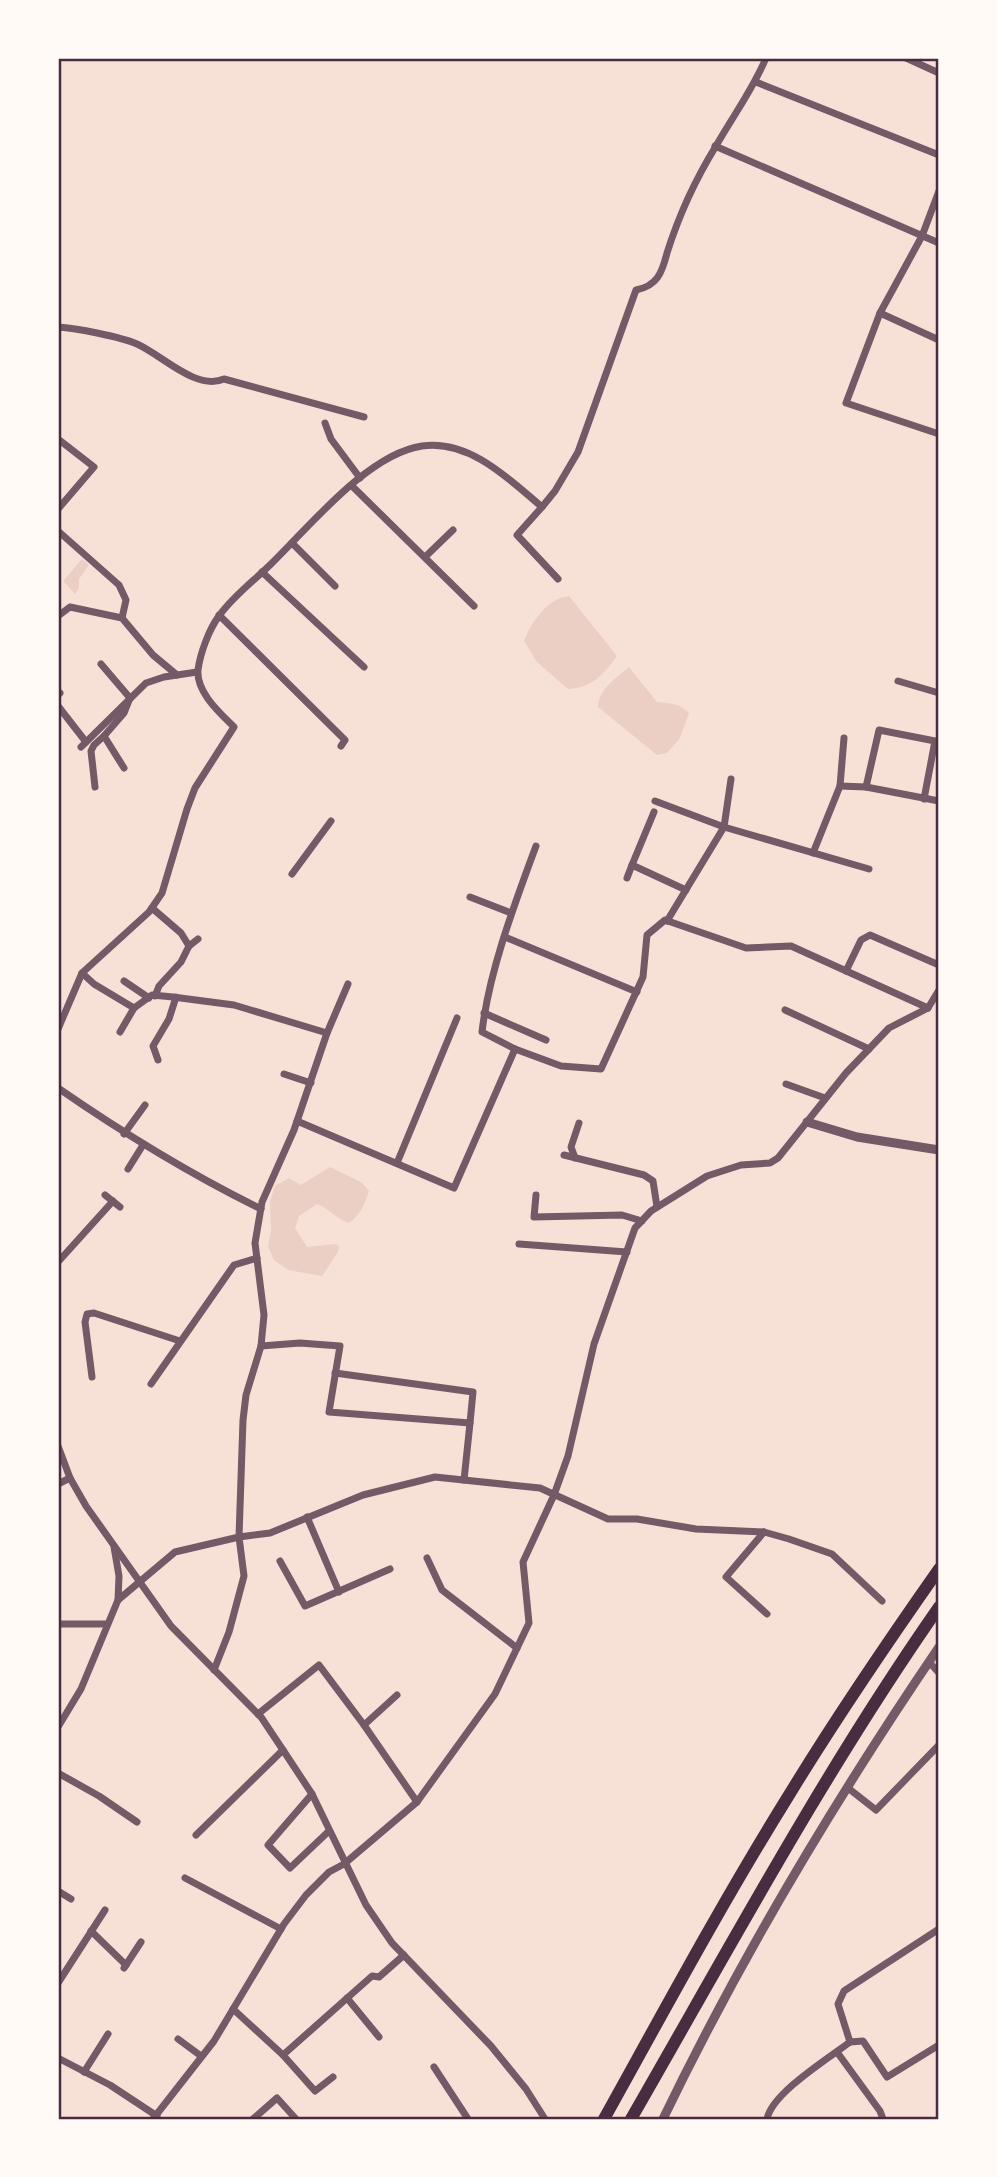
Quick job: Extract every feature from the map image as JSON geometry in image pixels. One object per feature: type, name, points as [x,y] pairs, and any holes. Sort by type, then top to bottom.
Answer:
[{"type":"highway","points":[[604,2119],[788,1796],[877,1657],[939,1569]]},
{"type":"highway","points":[[631,2119],[808,1813],[895,1671],[939,1607]]},
{"type":"street","points":[[558,579],[516,535],[555,491],[578,452],[636,290],[647,288],[662,273],[673,233],[690,193],[715,146],[756,82],[766,58]]},
{"type":"street","points":[[906,58],[939,73]]},
{"type":"street","points":[[756,82],[939,155]]},
{"type":"street","points":[[715,146],[939,243]]},
{"type":"street","points":[[939,191],[922,236],[880,313],[846,403],[939,434]]},
{"type":"street","points":[[880,313],[939,340]]},
{"type":"street","points":[[58,327],[136,343],[159,359],[201,380],[215,383],[224,379],[364,417]]},
{"type":"street","points":[[325,424],[331,439],[360,478]]},
{"type":"street","points":[[58,439],[94,467],[58,509]]},
{"type":"street","points":[[58,1029],[82,973],[152,908],[162,893],[195,788],[234,727],[201,687],[198,672],[219,615],[360,478],[388,457],[422,446],[456,448],[490,465],[542,507]]},
{"type":"street","points":[[352,486],[474,606]]},
{"type":"street","points":[[425,557],[453,530]]},
{"type":"street","points":[[58,531],[119,585],[126,600],[122,618]]},
{"type":"street","points":[[292,544],[335,586]]},
{"type":"street","points":[[262,572],[364,667]]},
{"type":"street","points":[[58,616],[70,607],[122,618],[153,655],[177,675]]},
{"type":"street","points":[[219,615],[345,740],[341,746]]},
{"type":"street","points":[[102,664],[130,698]]},
{"type":"street","points":[[58,706],[83,744],[146,683],[198,672]]},
{"type":"street","points":[[898,681],[939,693]]},
{"type":"street","points":[[95,787],[91,751],[124,713],[130,698]]},
{"type":"street","points":[[866,786],[880,730],[935,741],[924,799]]},
{"type":"street","points":[[104,736],[124,768]]},
{"type":"street","points":[[813,853],[840,786],[844,738]]},
{"type":"street","points":[[536,846],[511,913],[484,1013],[482,1032],[515,1049],[561,1066],[601,1069],[643,977],[647,935],[667,921],[724,827],[731,779]]},
{"type":"street","points":[[840,786],[866,786],[939,801]]},
{"type":"street","points":[[655,801],[724,827],[869,869]]},
{"type":"street","points":[[627,878],[654,812]]},
{"type":"street","points":[[292,874],[331,821]]},
{"type":"street","points":[[632,865],[686,890]]},
{"type":"street","points":[[470,897],[511,913]]},
{"type":"street","points":[[152,908],[181,933],[189,946]]},
{"type":"street","points":[[667,921],[746,948],[791,946],[928,1007]]},
{"type":"street","points":[[846,971],[860,940],[870,935],[939,965]]},
{"type":"street","points":[[505,937],[637,992]]},
{"type":"street","points":[[120,1032],[134,1008],[152,997],[181,962],[189,946],[198,939]]},
{"type":"street","points":[[82,973],[94,984],[134,1008]]},
{"type":"street","points":[[124,981],[152,997],[176,997],[234,1005],[327,1033]]},
{"type":"street","points":[[214,1670],[229,1632],[244,1576],[239,1537],[243,1420],[246,1395],[261,1346],[264,1315],[255,1243],[261,1209],[348,984]]},
{"type":"street","points":[[58,2058],[110,2085],[155,2117],[214,2041],[281,1929],[306,1895],[329,1872],[344,1864],[417,1802],[495,1694],[529,1623],[523,1562],[555,1495],[568,1456],[594,1344],[635,1228],[657,1207],[722,1170],[741,1165],[770,1163],[778,1158],[825,1098],[889,1028],[928,1007],[939,989]]},
{"type":"street","points":[[158,1060],[153,1046],[169,1019],[176,997]]},
{"type":"street","points":[[785,1010],[869,1049]]},
{"type":"street","points":[[484,1013],[546,1040]]},
{"type":"street","points":[[397,1163],[457,1018]]},
{"type":"street","points":[[297,1121],[454,1188],[515,1049]]},
{"type":"street","points":[[284,1074],[311,1083]]},
{"type":"street","points":[[786,1084],[825,1098]]},
{"type":"street","points":[[58,1088],[124,1134],[261,1209]]},
{"type":"street","points":[[124,1134],[145,1105]]},
{"type":"street","points":[[807,1122],[857,1137],[939,1150]]},
{"type":"street","points":[[575,1158],[571,1147],[579,1123]]},
{"type":"street","points":[[128,1169],[143,1145]]},
{"type":"street","points":[[564,1155],[644,1175],[653,1181],[657,1207]]},
{"type":"street","points":[[106,1195],[120,1207]]},
{"type":"street","points":[[536,1195],[534,1217],[622,1215],[642,1221]]},
{"type":"street","points":[[58,1262],[113,1201]]},
{"type":"street","points":[[519,1244],[627,1252]]},
{"type":"street","points":[[151,1384],[234,1265],[257,1258]]},
{"type":"street","points":[[92,1377],[85,1322],[87,1314],[94,1313],[180,1341]]},
{"type":"street","points":[[261,1346],[300,1343],[340,1346],[328,1412],[470,1423]]},
{"type":"street","points":[[335,1373],[473,1392],[464,1480]]},
{"type":"street","points":[[58,1446],[70,1478],[96,1522],[171,1626],[258,1714],[283,1750],[312,1794],[366,1905],[404,1955],[492,2046],[545,2119]]},
{"type":"street","points":[[58,1727],[81,1689],[118,1600],[175,1552],[239,1537],[270,1533],[363,1495],[435,1477],[540,1488],[608,1519],[637,1519],[696,1529],[764,1532],[832,1554],[881,1601]]},
{"type":"street","points":[[58,1484],[70,1478]]},
{"type":"street","points":[[307,1517],[339,1592]]},
{"type":"street","points":[[764,1532],[726,1577],[766,1614]]},
{"type":"street","points":[[113,1544],[117,1556],[118,1600]]},
{"type":"street","points":[[427,1558],[442,1590],[517,1648]]},
{"type":"street","points":[[280,1561],[305,1606],[390,1569]]},
{"type":"street","points":[[58,1624],[106,1624]]},
{"type":"street","points":[[663,2119],[706,2031],[816,1839],[939,1647]]},
{"type":"street","points":[[929,1662],[939,1673]]},
{"type":"street","points":[[258,1714],[318,1665],[364,1725],[417,1802]]},
{"type":"street","points":[[364,1725],[397,1695]]},
{"type":"street","points":[[848,1788],[876,1810],[939,1745]]},
{"type":"street","points":[[197,1835],[283,1750]]},
{"type":"street","points":[[58,1773],[137,1822]]},
{"type":"street","points":[[312,1794],[268,1845],[290,1868],[329,1831]]},
{"type":"street","points":[[185,1878],[281,1929]]},
{"type":"street","points":[[59,1894],[72,1899]]},
{"type":"street","points":[[58,1983],[105,1910]]},
{"type":"street","points":[[91,1931],[125,1967],[141,1942]]},
{"type":"street","points":[[850,2042],[838,2004],[844,1990],[938,1932]]},
{"type":"street","points":[[283,2055],[372,1976],[379,1977],[404,1955]]},
{"type":"street","points":[[347,1998],[379,2037]]},
{"type":"street","points":[[233,2009],[283,2055],[315,2091],[333,2077]]},
{"type":"street","points":[[84,2072],[108,2034]]},
{"type":"street","points":[[178,2039],[201,2056]]},
{"type":"street","points":[[767,2119],[777,2100],[806,2074],[850,2042],[863,2041],[887,2077],[939,2045]]},
{"type":"street","points":[[837,2052],[883,2119]]},
{"type":"street","points":[[434,2067],[468,2119]]},
{"type":"street","points":[[253,2119],[277,2098],[296,2119]]},
{"type":"shaded area","points":[[82,559],[89,565],[79,579],[79,588],[75,594],[63,581]]},
{"type":"shaded area","points":[[569,596],[617,656],[597,679],[584,686],[568,689],[537,662],[524,641],[531,626],[547,606]]},
{"type":"shaded area","points":[[629,667],[657,702],[679,706],[689,713],[680,738],[667,753],[657,755],[598,707],[605,689]]},
{"type":"shaded area","points":[[330,1167],[361,1182],[369,1191],[366,1200],[349,1223],[317,1204],[299,1216],[295,1228],[307,1247],[335,1244],[339,1247],[338,1252],[322,1276],[288,1270],[274,1260],[268,1246],[271,1231],[270,1201],[275,1186],[289,1178],[301,1185]]}]
